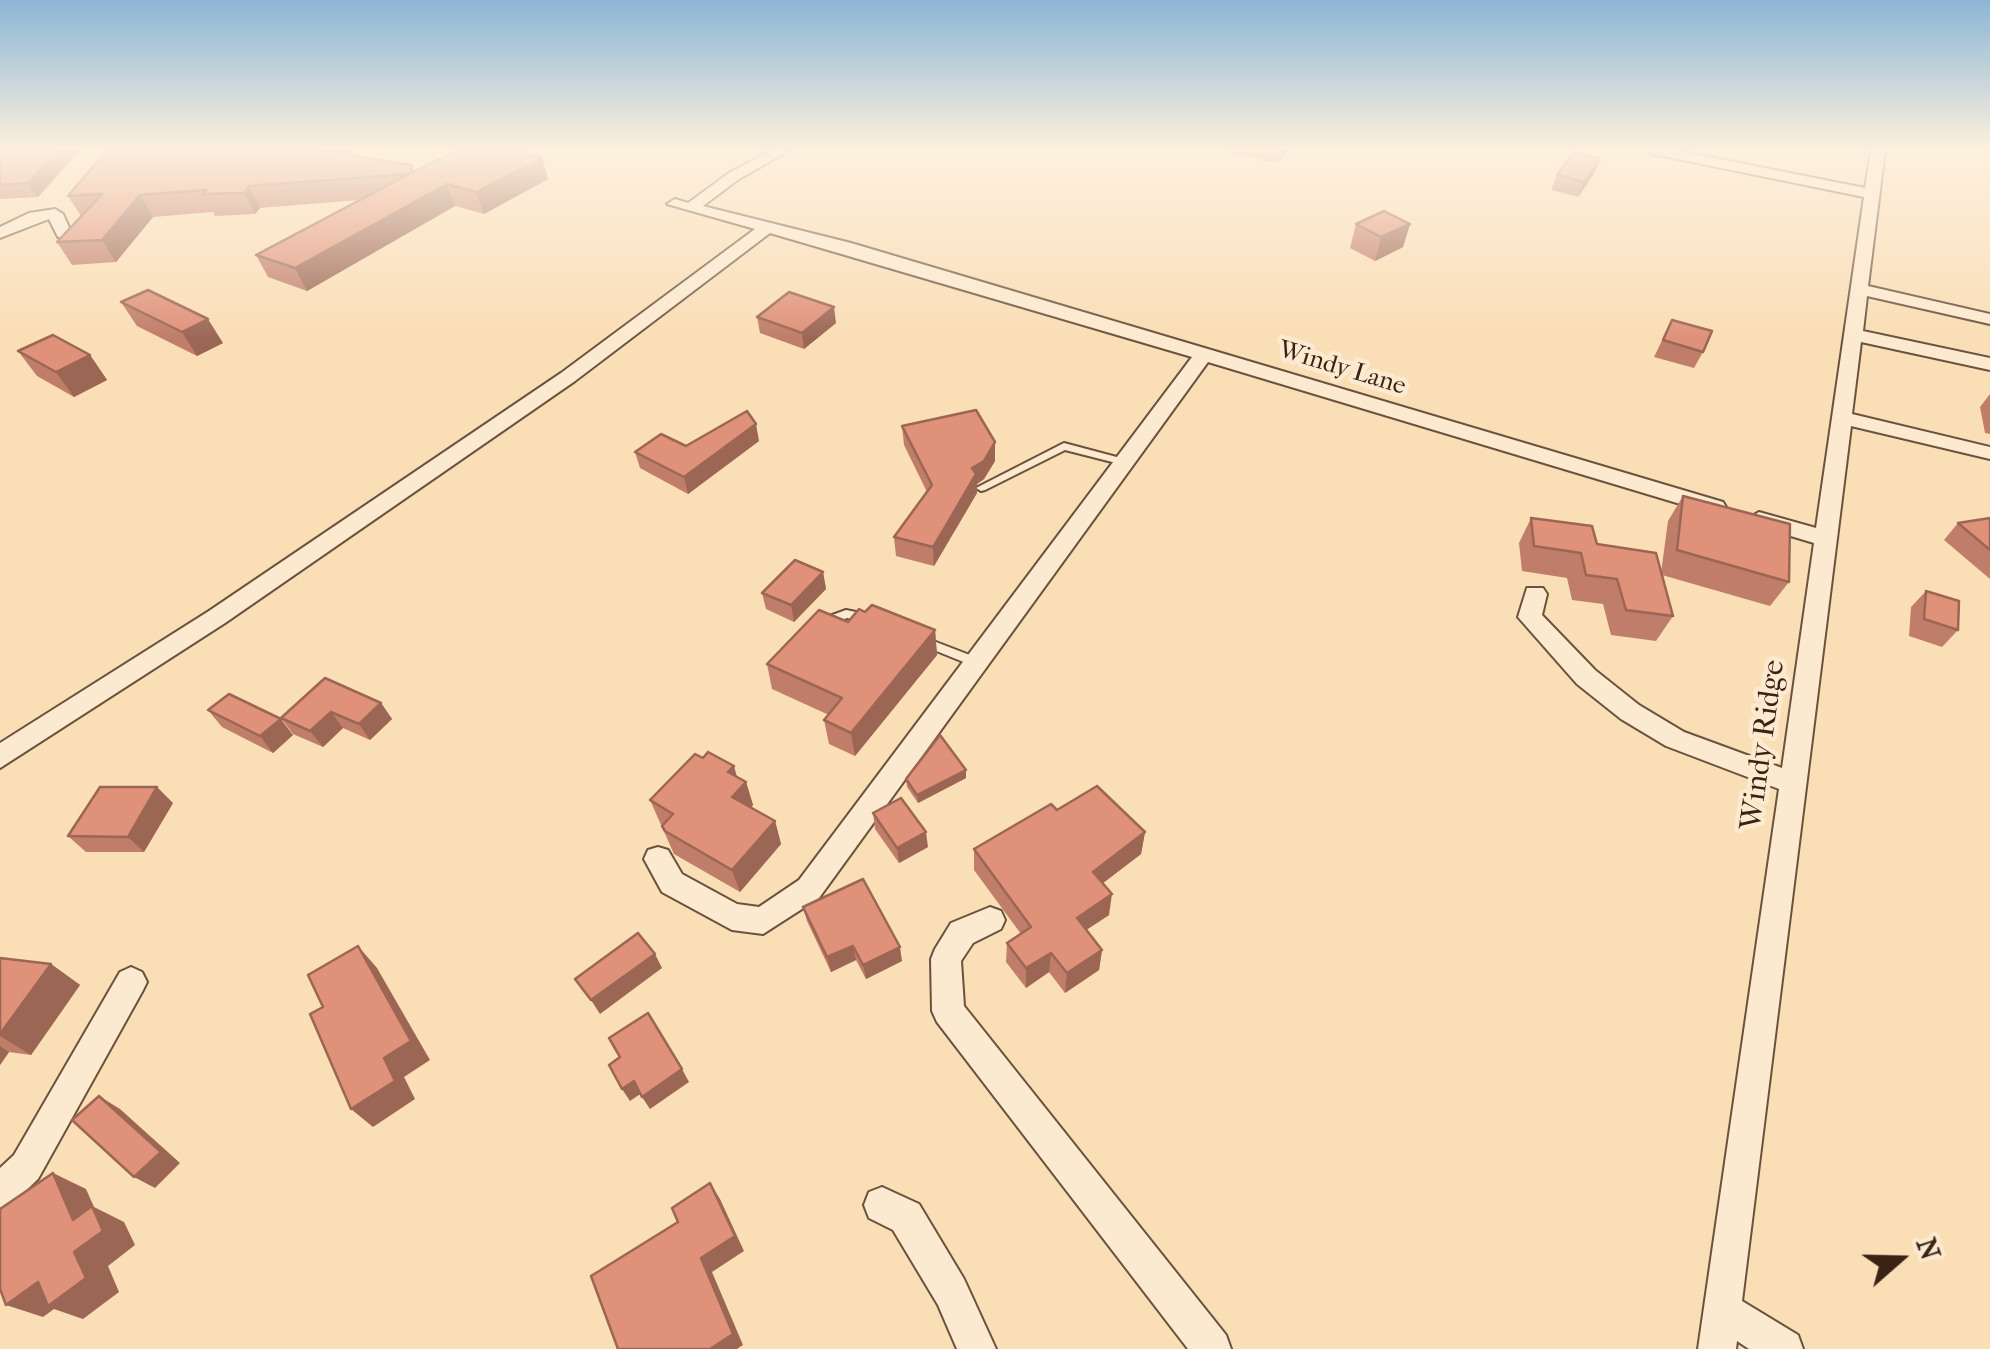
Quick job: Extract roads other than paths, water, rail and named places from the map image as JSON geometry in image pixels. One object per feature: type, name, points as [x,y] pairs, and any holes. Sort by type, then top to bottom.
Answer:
[{"type":"street","name":"Windy Lane","points":[[710,213],[845,247],[1826,540]]},
{"type":"street","name":"Windy Ridge","points":[[1717,1349],[1870,213]]},
{"type":"street","points":[[0,233],[35,216],[56,214],[64,234]]},
{"type":"street","points":[[0,756],[216,617],[568,377],[768,228]]},
{"type":"street","points":[[1860,289],[1990,319]]},
{"type":"street","points":[[1854,335],[1990,364]]},
{"type":"street","points":[[658,859],[672,882],[732,917],[763,921],[809,889],[1204,354]]},
{"type":"street","points":[[1842,418],[1990,453]]},
{"type":"street","points":[[1536,594],[1530,617],[1586,677],[1630,712],[1675,739],[1792,783]]},
{"type":"street","points":[[990,920],[962,933],[946,958],[948,1011],[1212,1349]]},
{"type":"street","points":[[0,1192],[26,1167],[131,982]]},
{"type":"street","points":[[882,1205],[906,1217],[951,1292],[977,1349]]},
{"type":"street","points":[[1722,1310],[1784,1349]]},
{"type":"lane","points":[[981,488],[1064,446],[1124,462]]},
{"type":"lane","points":[[810,636],[832,617],[860,615],[876,622]]},
{"type":"lane","points":[[910,635],[976,662]]}]
